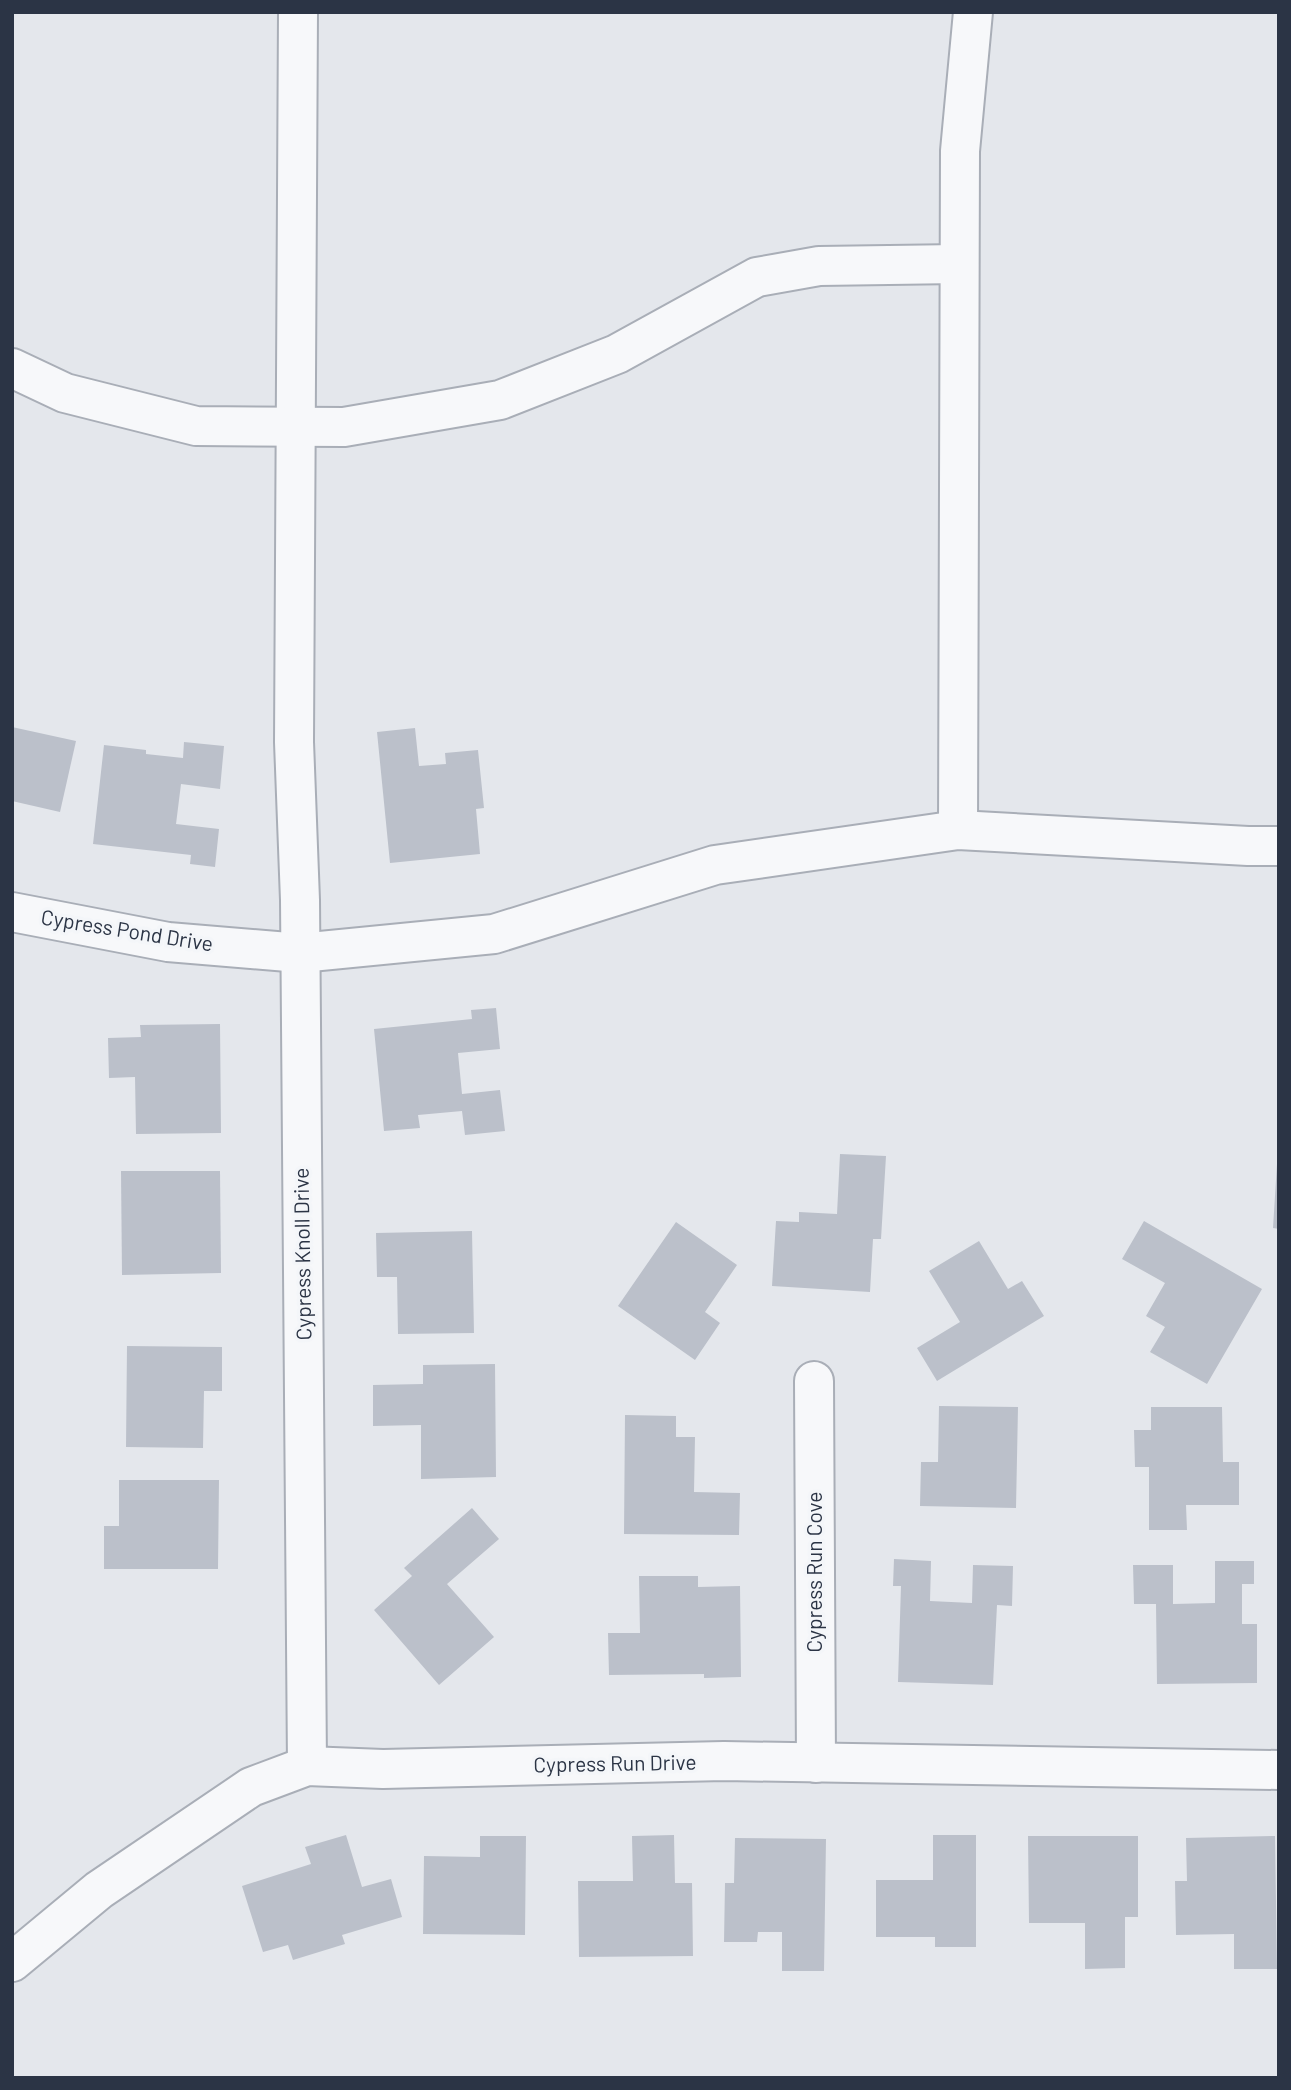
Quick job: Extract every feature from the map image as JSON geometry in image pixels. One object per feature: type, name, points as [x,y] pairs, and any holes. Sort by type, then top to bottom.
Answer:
[{"type":"street","name":"Cypress Knoll Drive","points":[[298,12],[294,742],[300,953],[307,1766]]},
{"type":"street","points":[[958,830],[960,151],[973,12]]},
{"type":"street","points":[[12,368],[65,393],[196,426],[344,427],[500,400],[617,354],[757,277],[819,266],[959,264]]},
{"type":"street","name":"Cypress Pond Drive","points":[[12,912],[168,942],[300,953],[494,934],[715,865],[958,830],[1279,846]]},
{"type":"street","name":"Cypress Run Cove","points":[[814,1381],[816,1763]]},
{"type":"street","name":"Cypress Run Drive","points":[[12,1962],[99,1891],[251,1787],[307,1766],[383,1769],[711,1761],[1279,1770]]},
{"type":"building","points":[[12,727],[76,741],[60,812],[12,801]]},
{"type":"building","points":[[415,728],[419,766],[446,764],[445,753],[478,750],[484,808],[476,809],[480,854],[390,863],[377,732]]},
{"type":"building","points":[[184,742],[224,746],[220,789],[181,784],[176,824],[219,829],[215,867],[190,864],[191,855],[93,844],[104,745],[183,758]]},
{"type":"building","points":[[496,1008],[500,1049],[458,1053],[462,1094],[500,1090],[505,1131],[465,1135],[462,1111],[418,1115],[420,1128],[384,1131],[374,1029],[472,1019],[471,1010]]},
{"type":"building","points":[[220,1024],[221,1133],[136,1134],[135,1077],[109,1078],[108,1038],[141,1037],[140,1025]]},
{"type":"building","points":[[840,1154],[886,1156],[881,1239],[873,1239],[870,1292],[772,1286],[776,1221],[799,1222],[799,1212],[837,1214]]},
{"type":"building","points":[[1279,1164],[1279,1229],[1273,1228]]},
{"type":"building","points":[[121,1171],[220,1171],[221,1273],[122,1275]]},
{"type":"building","points":[[1144,1221],[1262,1289],[1207,1384],[1150,1352],[1165,1327],[1146,1316],[1165,1283],[1122,1259]]},
{"type":"building","points":[[676,1222],[737,1265],[705,1312],[720,1323],[695,1360],[618,1306]]},
{"type":"building","points":[[472,1231],[474,1333],[398,1334],[397,1277],[377,1277],[376,1233]]},
{"type":"building","points":[[979,1241],[1008,1289],[1022,1281],[1044,1316],[937,1381],[917,1348],[960,1322],[929,1271]]},
{"type":"building","points":[[127,1346],[222,1347],[222,1391],[204,1391],[203,1448],[126,1447]]},
{"type":"building","points":[[495,1364],[496,1477],[421,1479],[421,1425],[373,1426],[373,1385],[423,1384],[423,1365]]},
{"type":"building","points":[[939,1406],[1018,1407],[1016,1508],[920,1506],[921,1462],[938,1462]]},
{"type":"building","points":[[1151,1407],[1222,1407],[1223,1462],[1239,1462],[1239,1505],[1186,1505],[1187,1530],[1149,1530],[1149,1467],[1135,1467],[1134,1430],[1151,1430]]},
{"type":"building","points":[[625,1415],[676,1416],[676,1437],[695,1437],[694,1492],[740,1493],[739,1535],[624,1534]]},
{"type":"building","points":[[119,1480],[219,1480],[218,1569],[104,1569],[104,1526],[119,1526]]},
{"type":"building","points":[[472,1508],[499,1539],[447,1584],[494,1637],[439,1685],[374,1610],[412,1576],[404,1568]]},
{"type":"building","points":[[894,1559],[931,1561],[930,1601],[972,1603],[973,1565],[1013,1566],[1012,1606],[997,1605],[993,1685],[898,1682],[901,1586],[893,1586]]},
{"type":"building","points":[[1215,1561],[1254,1561],[1254,1584],[1242,1584],[1242,1624],[1257,1624],[1257,1683],[1157,1684],[1156,1604],[1134,1604],[1133,1565],[1173,1565],[1173,1604],[1215,1603]]},
{"type":"building","points":[[639,1576],[698,1576],[698,1587],[740,1586],[741,1677],[704,1678],[704,1674],[609,1675],[608,1633],[640,1633]]},
{"type":"building","points":[[346,1835],[362,1887],[391,1879],[402,1917],[342,1935],[345,1944],[293,1960],[288,1945],[263,1952],[242,1886],[311,1864],[305,1847]]},
{"type":"building","points":[[674,1835],[675,1883],[692,1883],[693,1956],[579,1957],[578,1881],[633,1881],[632,1836]]},
{"type":"building","points":[[933,1835],[976,1835],[976,1947],[935,1947],[935,1937],[876,1937],[876,1880],[933,1880]]},
{"type":"building","points":[[480,1836],[526,1836],[525,1935],[423,1934],[424,1856],[480,1857]]},
{"type":"building","points":[[1028,1836],[1138,1836],[1138,1917],[1125,1917],[1125,1968],[1085,1969],[1085,1923],[1029,1923]]},
{"type":"building","points":[[1275,1836],[1277,1969],[1234,1969],[1234,1934],[1176,1935],[1175,1881],[1187,1881],[1186,1838]]},
{"type":"building","points":[[735,1838],[826,1839],[824,1971],[782,1971],[782,1932],[758,1932],[757,1942],[724,1942],[725,1883],[734,1883]]}]
